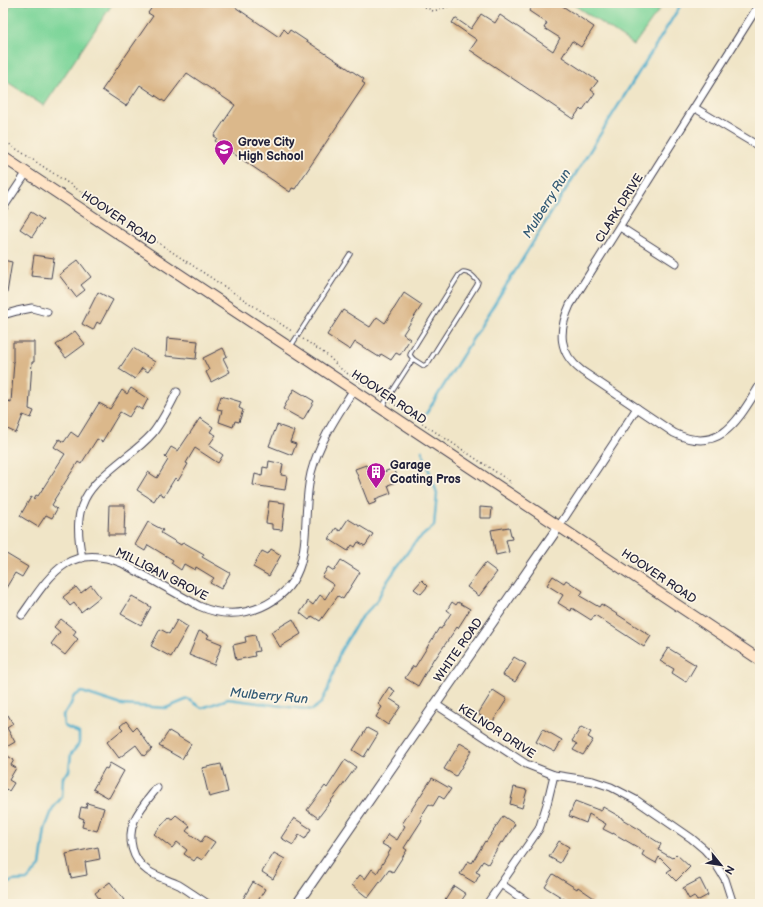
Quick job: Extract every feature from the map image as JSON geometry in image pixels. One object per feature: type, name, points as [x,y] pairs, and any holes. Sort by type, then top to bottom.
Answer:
[{"type":"main road","name":"HOOVER ROAD","points":[[3,157],[354,389],[384,404],[505,490],[760,660]]},
{"type":"street","name":"CLARK DRIVE","points":[[760,3],[620,228],[570,305],[562,326],[562,337],[567,355],[576,367],[682,437],[700,440],[708,439],[726,431],[734,425],[760,385]]},
{"type":"street","points":[[695,108],[760,148]]},
{"type":"street","points":[[3,208],[27,172]]},
{"type":"street","points":[[620,228],[676,263]]},
{"type":"street","points":[[3,315],[32,308],[47,312]]},
{"type":"street","name":"MILLIGAN GROVE","points":[[22,615],[52,574],[60,566],[92,556],[113,560],[209,611],[220,613],[240,613],[257,609],[278,598],[286,590],[299,570],[302,560],[311,473],[319,448],[331,425],[354,389]]},
{"type":"street","points":[[82,558],[78,541],[79,518],[82,505],[88,493],[102,476],[151,434],[162,420],[177,392]]},
{"type":"street","name":"WHITE ROAD","points":[[296,904],[559,526],[637,408]]},
{"type":"street","name":"KELNOR DRIVE","points":[[435,704],[526,764],[554,775],[593,781],[620,791],[636,800],[691,838],[704,849],[718,866],[725,879],[733,904]]},
{"type":"street","points":[[487,904],[539,829],[548,804],[554,775]]},
{"type":"street","points":[[157,788],[138,814],[132,828],[130,836],[134,854],[148,871],[179,886],[208,904]]},
{"type":"street","points":[[501,884],[530,904]]},
{"type":"lane","points":[[290,347],[350,254]]},
{"type":"lane","points":[[384,404],[412,359],[410,355],[411,352],[459,276],[464,272],[467,272],[478,282],[478,285],[428,363],[424,366],[412,359]]},
{"type":"path","points":[[418,3],[433,11],[448,6]]},
{"type":"path","points":[[3,140],[327,355],[342,370],[384,404],[511,482],[505,490]]},
{"type":"green space","points":[[13,3],[113,3],[44,106],[3,79],[3,18]]},
{"type":"green space","points":[[571,3],[664,3],[634,45]]},
{"type":"building","points":[[155,3],[237,3],[235,7],[279,37],[284,29],[288,33],[290,30],[364,79],[362,82],[365,84],[295,189],[292,188],[290,192],[215,141],[217,138],[214,136],[235,105],[187,73],[165,102],[140,85],[126,106],[102,90],[153,16],[148,13]]},
{"type":"building","points":[[534,3],[558,3],[594,27],[581,47],[572,41],[562,57],[598,81],[591,90],[595,93],[582,111],[580,109],[573,119],[470,50],[477,40],[452,23],[455,18],[471,29],[481,14],[495,23],[500,15],[553,51],[560,38],[544,28],[547,23],[529,11]]},
{"type":"building","points":[[31,212],[43,220],[32,237],[20,229]]},
{"type":"building","points":[[34,255],[54,258],[51,278],[31,276]]},
{"type":"building","points":[[3,260],[12,262],[7,293],[3,293]]},
{"type":"building","points":[[78,260],[91,277],[81,285],[85,290],[76,297],[59,275]]},
{"type":"building","points":[[98,292],[113,300],[100,324],[97,322],[93,330],[82,324]]},
{"type":"building","points":[[404,293],[422,305],[403,334],[410,339],[400,355],[396,353],[391,360],[381,354],[379,357],[355,342],[350,350],[327,335],[343,310],[370,327],[377,317],[385,323]]},
{"type":"building","points":[[75,331],[85,344],[66,358],[56,345]]},
{"type":"building","points":[[167,338],[198,341],[196,359],[166,356]]},
{"type":"building","points":[[13,342],[34,342],[34,362],[32,362],[29,409],[34,411],[31,418],[23,415],[16,433],[3,427],[3,412],[8,401],[11,402],[14,362]]},
{"type":"building","points":[[133,348],[155,362],[148,372],[142,368],[135,379],[119,369]]},
{"type":"building","points":[[223,348],[227,356],[223,358],[230,372],[211,382],[206,372],[209,370],[203,358]]},
{"type":"building","points":[[131,388],[148,399],[142,410],[136,406],[129,417],[120,412],[102,442],[97,439],[81,464],[78,462],[54,500],[52,505],[57,509],[52,518],[46,515],[38,527],[20,516],[31,497],[34,499],[36,495],[38,496],[65,454],[54,447],[59,439],[64,442],[71,432],[78,437],[99,403],[110,409],[122,390],[127,394]]},
{"type":"building","points":[[294,389],[314,401],[303,420],[283,409]]},
{"type":"building","points":[[221,396],[241,402],[239,408],[243,410],[239,422],[235,421],[233,427],[219,422],[222,410],[217,409]]},
{"type":"building","points":[[200,418],[213,427],[210,432],[216,435],[209,445],[223,455],[218,463],[195,448],[178,481],[175,478],[164,496],[159,493],[154,501],[137,490],[148,472],[157,478],[168,460],[165,457],[171,447],[178,451]]},
{"type":"building","points":[[277,425],[294,431],[290,442],[296,444],[292,455],[269,446]]},
{"type":"building","points":[[269,461],[283,464],[281,475],[287,476],[285,490],[253,485],[255,474],[262,476],[263,467],[268,468]]},
{"type":"building","name":"Garage Coating Pros","points":[[366,465],[371,477],[394,468],[399,481],[388,485],[391,493],[375,499],[377,502],[369,505],[355,469]]},
{"type":"building","points":[[269,501],[285,503],[282,530],[272,529],[272,524],[266,523]]},
{"type":"building","points":[[109,505],[125,505],[124,535],[108,535]]},
{"type":"building","points":[[480,507],[492,508],[491,518],[480,518]]},
{"type":"building","points":[[348,519],[373,534],[365,546],[358,542],[355,547],[352,545],[348,551],[329,539],[336,528],[340,531]]},
{"type":"building","points":[[148,522],[163,530],[161,533],[181,545],[183,542],[204,554],[202,557],[230,573],[221,589],[210,583],[214,578],[196,567],[195,570],[184,564],[181,570],[171,563],[173,560],[148,545],[145,551],[135,545]]},
{"type":"building","points":[[509,527],[512,539],[506,540],[509,552],[496,555],[491,530]]},
{"type":"building","points":[[271,549],[281,555],[269,576],[253,567],[262,551],[268,554]]},
{"type":"building","points":[[3,552],[28,567],[22,577],[15,573],[3,593]]},
{"type":"building","points":[[341,560],[360,572],[343,599],[338,596],[320,621],[312,616],[309,620],[300,613],[308,601],[313,605],[320,595],[325,599],[334,585],[322,577],[328,567],[334,571]]},
{"type":"building","points":[[485,563],[497,572],[479,596],[467,587]]},
{"type":"building","points":[[553,576],[564,583],[566,580],[583,591],[580,596],[599,607],[601,604],[651,636],[644,647],[595,615],[591,620],[572,608],[571,611],[558,603],[563,595],[547,585]]},
{"type":"building","points":[[422,580],[428,586],[421,594],[414,589]]},
{"type":"building","points":[[91,585],[100,597],[81,612],[74,603],[70,606],[63,597],[76,587],[81,593]]},
{"type":"building","points":[[132,596],[151,607],[141,625],[121,614]]},
{"type":"building","points":[[452,602],[456,605],[458,602],[470,609],[458,628],[457,627],[435,659],[434,658],[418,686],[405,678],[413,666],[415,667],[439,628],[441,629],[451,613],[447,610]]},
{"type":"building","points":[[61,619],[76,631],[73,635],[78,639],[65,655],[51,644],[60,632],[54,627]]},
{"type":"building","points":[[293,619],[301,634],[280,647],[271,632]]},
{"type":"building","points":[[177,620],[188,627],[171,657],[151,646],[160,629],[169,634]]},
{"type":"building","points":[[199,631],[209,635],[207,638],[222,644],[214,665],[189,655]]},
{"type":"building","points":[[255,635],[259,651],[254,652],[255,656],[236,660],[233,645],[246,642],[245,637]]},
{"type":"building","points":[[668,648],[696,665],[686,682],[672,673],[674,669],[660,661]]},
{"type":"building","points":[[514,657],[526,664],[515,682],[503,675]]},
{"type":"building","points":[[389,687],[395,691],[390,699],[401,706],[388,725],[376,717],[382,707],[378,704]]},
{"type":"building","points":[[493,690],[507,699],[492,723],[478,714]]},
{"type":"building","points":[[8,715],[13,724],[7,728],[15,742],[3,749],[3,717]]},
{"type":"building","points":[[126,721],[133,730],[136,727],[152,749],[144,756],[136,745],[119,758],[107,742],[123,729],[120,726]]},
{"type":"building","points":[[581,727],[591,732],[588,737],[593,740],[583,755],[573,750],[577,744],[572,741]]},
{"type":"building","points":[[367,728],[378,734],[364,757],[353,750]]},
{"type":"building","points":[[543,729],[562,740],[555,752],[536,742]]},
{"type":"building","points":[[169,731],[191,744],[182,759],[159,746]]},
{"type":"building","points":[[460,743],[472,750],[456,776],[444,769]]},
{"type":"building","points":[[3,753],[14,760],[11,765],[16,768],[9,780],[14,783],[9,791],[4,788],[3,790]]},
{"type":"building","points":[[345,760],[356,767],[318,818],[307,810],[325,786],[327,788]]},
{"type":"building","points":[[110,763],[124,771],[109,798],[93,789],[105,768],[107,769]]},
{"type":"building","points":[[221,764],[228,792],[209,797],[202,768]]},
{"type":"building","points":[[432,778],[451,789],[444,799],[439,796],[433,806],[429,804],[420,818],[422,820],[404,848],[407,850],[393,872],[389,870],[368,898],[352,885],[360,875],[365,879],[372,869],[377,873],[391,849],[382,844],[388,834],[397,840],[405,826],[402,824]]},
{"type":"building","points":[[514,787],[527,790],[522,808],[510,804]]},
{"type":"building","points":[[575,801],[601,811],[603,807],[661,844],[658,850],[672,858],[676,854],[690,867],[676,881],[667,872],[671,869],[659,857],[656,863],[642,855],[644,851],[613,833],[603,829],[606,824],[589,814],[586,823],[569,816]]},
{"type":"building","points":[[87,803],[104,808],[97,831],[82,827],[84,819],[79,817],[81,807],[86,808]]},
{"type":"building","points":[[176,815],[190,826],[186,831],[201,842],[205,836],[215,842],[202,860],[197,857],[194,861],[184,854],[187,850],[177,842],[172,848],[154,834],[169,817],[172,819]]},
{"type":"building","points":[[503,816],[515,824],[503,843],[501,842],[488,864],[483,861],[476,872],[480,874],[475,883],[460,874],[468,861],[472,863],[485,841],[486,842]]},
{"type":"building","points":[[294,818],[311,829],[305,839],[299,835],[293,845],[281,838]]},
{"type":"building","points":[[559,841],[569,847],[560,863],[549,857]]},
{"type":"building","points":[[98,847],[100,859],[85,862],[87,875],[71,878],[66,854]]},
{"type":"building","points":[[274,853],[285,859],[273,879],[262,872]]},
{"type":"building","points":[[553,874],[577,889],[578,887],[594,898],[590,904],[567,904],[569,902],[545,887]]},
{"type":"building","points":[[700,879],[708,895],[697,901],[694,896],[689,899],[683,888]]},
{"type":"building","points":[[110,882],[124,900],[119,904],[103,904],[95,893]]},
{"type":"building","points":[[253,882],[265,889],[256,904],[240,904]]},
{"type":"building","points":[[454,886],[466,894],[459,904],[448,904],[444,902]]},
{"type":"waterway","name":"Mulberry Run","points":[[426,414],[682,3]]},
{"type":"waterway","name":"Mulberry Run","points":[[3,887],[12,881],[27,880],[40,866],[45,829],[53,808],[62,797],[63,777],[69,771],[71,754],[79,744],[79,733],[64,726],[63,715],[70,706],[74,696],[82,692],[122,705],[166,708],[188,699],[202,708],[228,699],[312,710],[321,703],[328,689],[340,652],[359,620],[377,601],[384,586],[414,543],[434,526],[437,493],[422,451]]},
{"type":"place","name":"Grove City High School","points":[[224,166]]},
{"type":"place","name":"Garage Coating Pros","points":[[376,489]]}]
